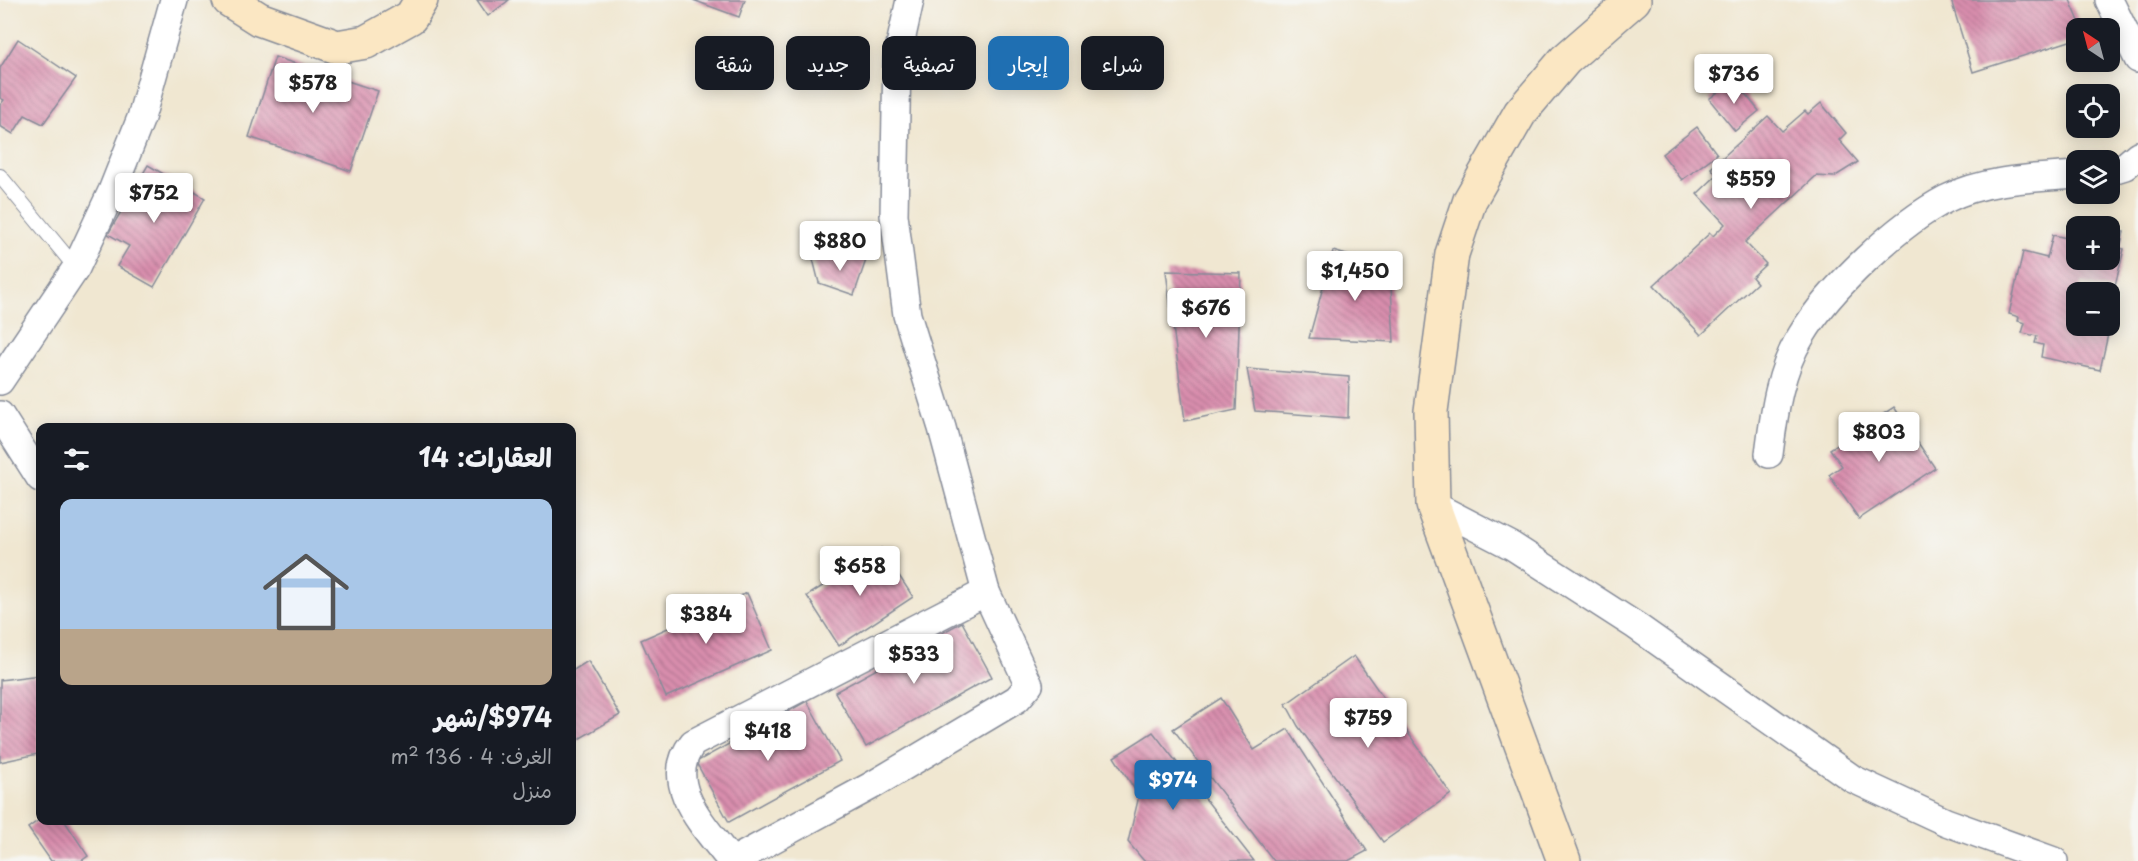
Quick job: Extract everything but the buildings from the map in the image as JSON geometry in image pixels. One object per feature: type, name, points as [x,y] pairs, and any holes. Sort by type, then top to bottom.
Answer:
[{"type":"street","points":[[0,381],[76,268],[112,191],[141,118],[174,0]]},
{"type":"street","points":[[229,0],[260,19],[337,47],[366,42],[411,17],[422,0]]},
{"type":"street","points":[[910,0],[897,59],[894,215],[907,315],[942,428],[986,592],[1029,685],[1017,699],[871,786],[732,861],[691,807],[680,777],[683,755],[693,743],[986,592]]},
{"type":"street","points":[[1564,861],[1433,505],[1431,411],[1452,254],[1470,200],[1520,113],[1565,60],[1634,0]]},
{"type":"street","points":[[2109,0],[2138,59]]},
{"type":"street","points":[[2120,167],[2138,155]]},
{"type":"street","points":[[1769,454],[1774,407],[1801,336],[1858,268],[1894,234],[1947,198],[1979,187],[2066,175]]},
{"type":"street","points":[[0,415],[36,472]]},
{"type":"street","points":[[1433,505],[1512,546],[1541,564],[1636,626],[1853,778],[1946,822],[2054,861]]},
{"type":"lane","points":[[0,176],[76,268]]}]
